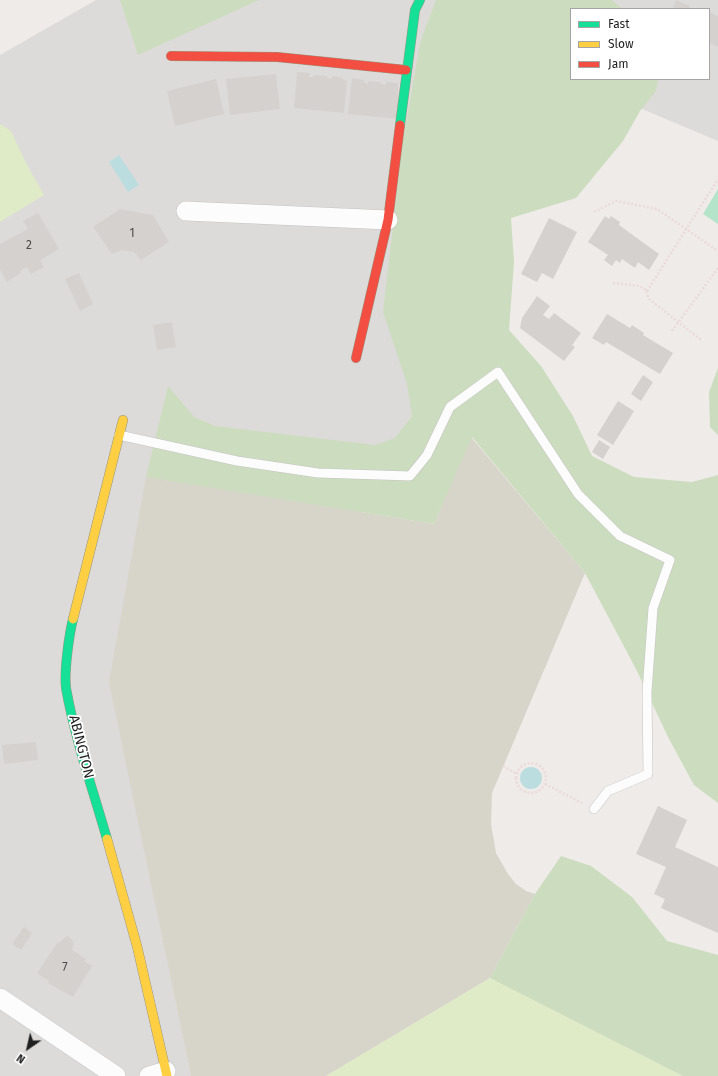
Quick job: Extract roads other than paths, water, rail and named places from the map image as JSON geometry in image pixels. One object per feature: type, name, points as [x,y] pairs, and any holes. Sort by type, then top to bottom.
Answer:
[{"type":"street","points":[[356,358],[388,220],[406,70],[415,10],[420,0]]},
{"type":"street","points":[[172,56],[277,57],[406,70]]},
{"type":"street","points":[[186,211],[388,220]]},
{"type":"street","name":"ABINGTON","points":[[123,420],[72,624],[66,687],[81,750],[137,946],[161,1074]]},
{"type":"street","points":[[0,998],[116,1076]]},
{"type":"lane","points":[[119,435],[237,461],[318,473],[410,476],[427,455],[450,407],[498,372],[578,494],[620,536],[670,560],[653,608],[647,692],[648,774],[638,780],[608,791],[594,809]]},
{"type":"water","points":[[119,155],[139,185],[128,192],[109,162]]},
{"type":"water","points":[[531,767],[539,770],[542,778],[539,786],[531,789],[523,786],[520,778],[523,770]]}]
